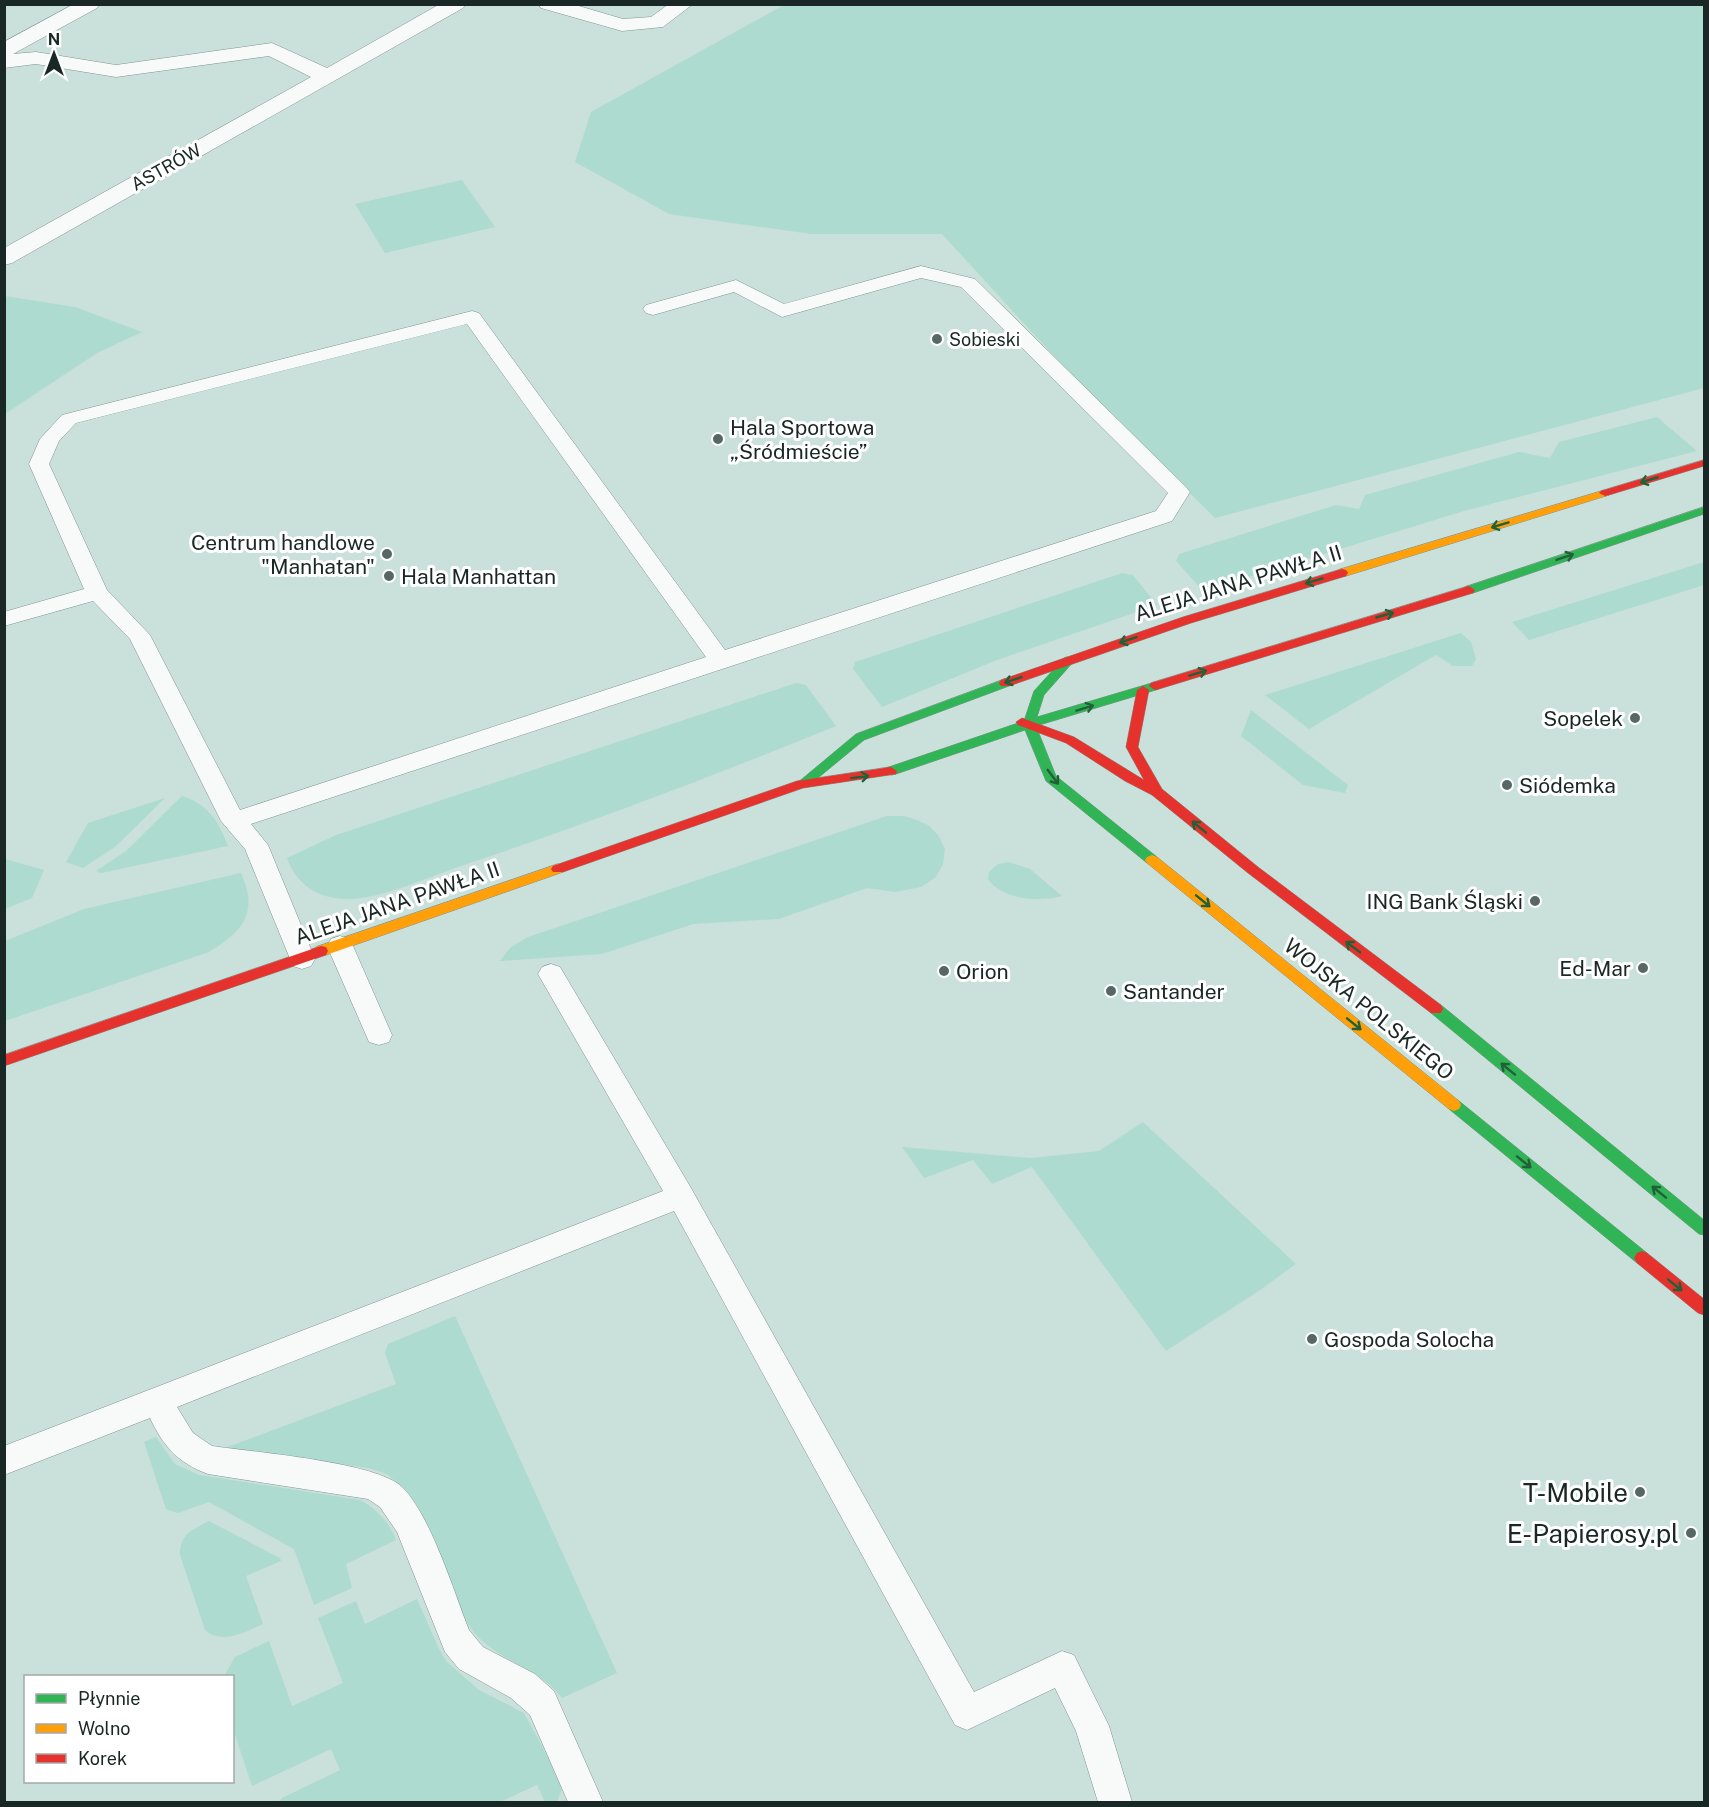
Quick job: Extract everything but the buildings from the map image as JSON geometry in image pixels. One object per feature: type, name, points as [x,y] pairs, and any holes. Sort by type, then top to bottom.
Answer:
[{"type":"main road","name":"ALEJA JANA PAWŁA II","points":[[802,784],[860,737],[1068,661],[1187,620],[1704,463]]},
{"type":"main road","name":"ALEJA JANA PAWŁA II","points":[[4,1061],[802,784],[886,773],[1029,724],[1450,596],[1704,510]]},
{"type":"main road","points":[[1029,724],[1038,694],[1068,661]]},
{"type":"main road","name":"WOJSKA POLSKIEGO","points":[[1143,690],[1132,747],[1157,792]]},
{"type":"main road","points":[[947,705],[971,708]]},
{"type":"main road","name":"WOJSKA POLSKIEGO","points":[[1001,716],[1070,740],[1130,778],[1157,792],[1253,870],[1433,1007],[1704,1229]]},
{"type":"main road","name":"WOJSKA POLSKIEGO","points":[[1029,724],[1051,778],[1704,1308]]},
{"type":"street","points":[[4,51],[90,4]]},
{"type":"street","name":"ASTRÓW","points":[[4,258],[327,76],[394,41],[456,4]]},
{"type":"street","points":[[548,4],[622,25],[656,22],[683,4]]},
{"type":"street","points":[[4,62],[36,58],[116,71],[272,49],[327,76]]},
{"type":"lane","points":[[233,821],[1164,516],[1179,492],[968,283],[921,272],[782,311],[736,286],[653,309]]},
{"type":"lane","points":[[302,959],[256,845],[233,821],[139,635],[97,593],[39,464],[50,439],[69,419],[472,317],[720,660]]},
{"type":"lane","points":[[4,620],[97,593]]},
{"type":"lane","points":[[340,946],[379,1035]]},
{"type":"lane","points":[[551,974],[681,1196],[968,1713],[1062,1667],[1092,1726],[1115,1803]]},
{"type":"lane","points":[[4,1461],[681,1196]]},
{"type":"lane","points":[[159,1400],[167,1422],[179,1441],[190,1452],[208,1460],[359,1482],[377,1487],[391,1497],[410,1523],[457,1641],[471,1658],[523,1686],[542,1703],[586,1803]]},
{"type":"green space","points":[[784,5],[1704,5],[1704,388],[1215,518],[1087,392],[942,234],[811,234],[669,214],[575,162],[591,112]]},
{"type":"green space","points":[[462,180],[495,227],[385,253],[355,204]]},
{"type":"green space","points":[[4,296],[75,307],[142,332],[97,353],[5,414]]},
{"type":"green space","points":[[1657,417],[1697,451],[1464,511],[1203,591],[1176,561],[1179,554],[1336,505],[1359,509],[1365,495],[1519,452],[1550,458],[1559,442]]},
{"type":"green space","points":[[1704,562],[1704,585],[1529,640],[1512,622]]},
{"type":"green space","points":[[1122,573],[1133,575],[1157,605],[997,660],[882,707],[853,669],[855,662]]},
{"type":"green space","points":[[1461,633],[1471,642],[1476,659],[1472,666],[1453,666],[1436,655],[1309,729],[1265,695]]},
{"type":"green space","points":[[796,683],[806,685],[836,726],[558,833],[405,886],[374,896],[359,898],[326,896],[302,883],[287,858],[336,835]]},
{"type":"green space","points":[[1251,710],[1348,785],[1345,793],[1303,785],[1241,736]]},
{"type":"green space","points":[[182,796],[206,809],[221,829],[228,846],[101,873],[96,871],[126,851]]},
{"type":"green space","points":[[165,798],[115,847],[83,868],[66,862],[88,823]]},
{"type":"green space","points":[[887,816],[904,816],[928,825],[938,835],[945,849],[943,864],[936,877],[921,887],[895,892],[867,888],[779,919],[693,924],[602,954],[500,961],[510,948],[528,937]]},
{"type":"green space","points":[[5,859],[44,870],[32,898],[5,909]]},
{"type":"green space","points":[[1009,862],[1030,869],[1062,896],[1043,899],[1022,898],[994,886],[988,879],[989,872],[998,864]]},
{"type":"green space","points":[[241,873],[248,899],[248,910],[244,920],[231,937],[209,952],[5,1021],[5,941],[84,909]]},
{"type":"green space","points":[[1143,1122],[1296,1264],[1166,1351],[1032,1167],[992,1184],[973,1160],[924,1178],[902,1147],[1031,1158],[1099,1151]]},
{"type":"green space","points":[[455,1316],[617,1673],[562,1698],[540,1677],[502,1655],[478,1637],[468,1624],[417,1505],[408,1492],[387,1474],[368,1468],[225,1448],[396,1384],[385,1353],[388,1344]]},
{"type":"green space","points":[[156,1437],[175,1464],[199,1475],[360,1500],[382,1517],[396,1540],[346,1564],[352,1588],[314,1605],[294,1549],[209,1502],[178,1513],[166,1509],[144,1442]]},
{"type":"green space","points":[[209,1521],[280,1558],[281,1561],[246,1576],[263,1624],[234,1636],[219,1637],[205,1630],[180,1555],[182,1542],[188,1534]]},
{"type":"green space","points":[[417,1599],[447,1662],[479,1690],[524,1713],[561,1781],[562,1789],[557,1802],[545,1802],[537,1785],[500,1802],[279,1802],[282,1798],[340,1770],[331,1749],[252,1786],[234,1732],[234,1675],[225,1675],[235,1657],[269,1641],[292,1706],[343,1683],[318,1618],[356,1601],[365,1624]]},
{"type":"traffic: fast","points":[[1469,590],[1704,510]]},
{"type":"traffic: fast","points":[[1068,661],[1038,694],[1029,724],[1051,778],[1152,860]]},
{"type":"traffic: fast","points":[[802,784],[860,737],[1005,683]]},
{"type":"traffic: fast","points":[[891,771],[1029,724],[1155,686]]},
{"type":"traffic: fast","points":[[1436,1009],[1704,1229]]},
{"type":"traffic: fast","points":[[1454,1105],[1642,1258]]},
{"type":"traffic: slow","points":[[1342,573],[1605,493]]},
{"type":"traffic: slow","points":[[1152,860],[1454,1105]]},
{"type":"traffic: slow","points":[[321,951],[558,869]]},
{"type":"traffic: jam","points":[[1605,493],[1704,463]]},
{"type":"traffic: jam","points":[[1005,683],[1187,620],[1342,573]]},
{"type":"traffic: jam","points":[[1155,686],[1469,590]]},
{"type":"traffic: jam","points":[[1143,690],[1132,747],[1157,792]]},
{"type":"traffic: jam","points":[[1022,722],[1070,740],[1130,778],[1157,792],[1253,870],[1436,1009]]},
{"type":"traffic: jam","points":[[558,869],[802,784],[891,771]]},
{"type":"traffic: jam","points":[[4,1061],[321,951]]},
{"type":"traffic: jam","points":[[1642,1258],[1704,1308]]},
{"type":"place","name":"Sobieski","points":[[937,339]]},
{"type":"place","name":"Hala Sportowa „Śródmieście”","points":[[718,439]]},
{"type":"place","name":"Centrum handlowe \"Manhatan\"","points":[[387,554]]},
{"type":"place","name":"Hala Manhattan","points":[[389,576]]},
{"type":"place","name":"Sopelek","points":[[1635,718]]},
{"type":"place","name":"Siódemka","points":[[1507,785]]},
{"type":"place","name":"ING Bank Śląski","points":[[1535,901]]},
{"type":"place","name":"Ed-Mar","points":[[1643,968]]},
{"type":"place","name":"Orion","points":[[944,971]]},
{"type":"place","name":"Santander","points":[[1111,991]]},
{"type":"place","name":"Gospoda Solocha","points":[[1312,1339]]},
{"type":"place","name":"T-Mobile","points":[[1640,1492]]},
{"type":"place","name":"E-Papierosy.pl","points":[[1691,1533]]}]
